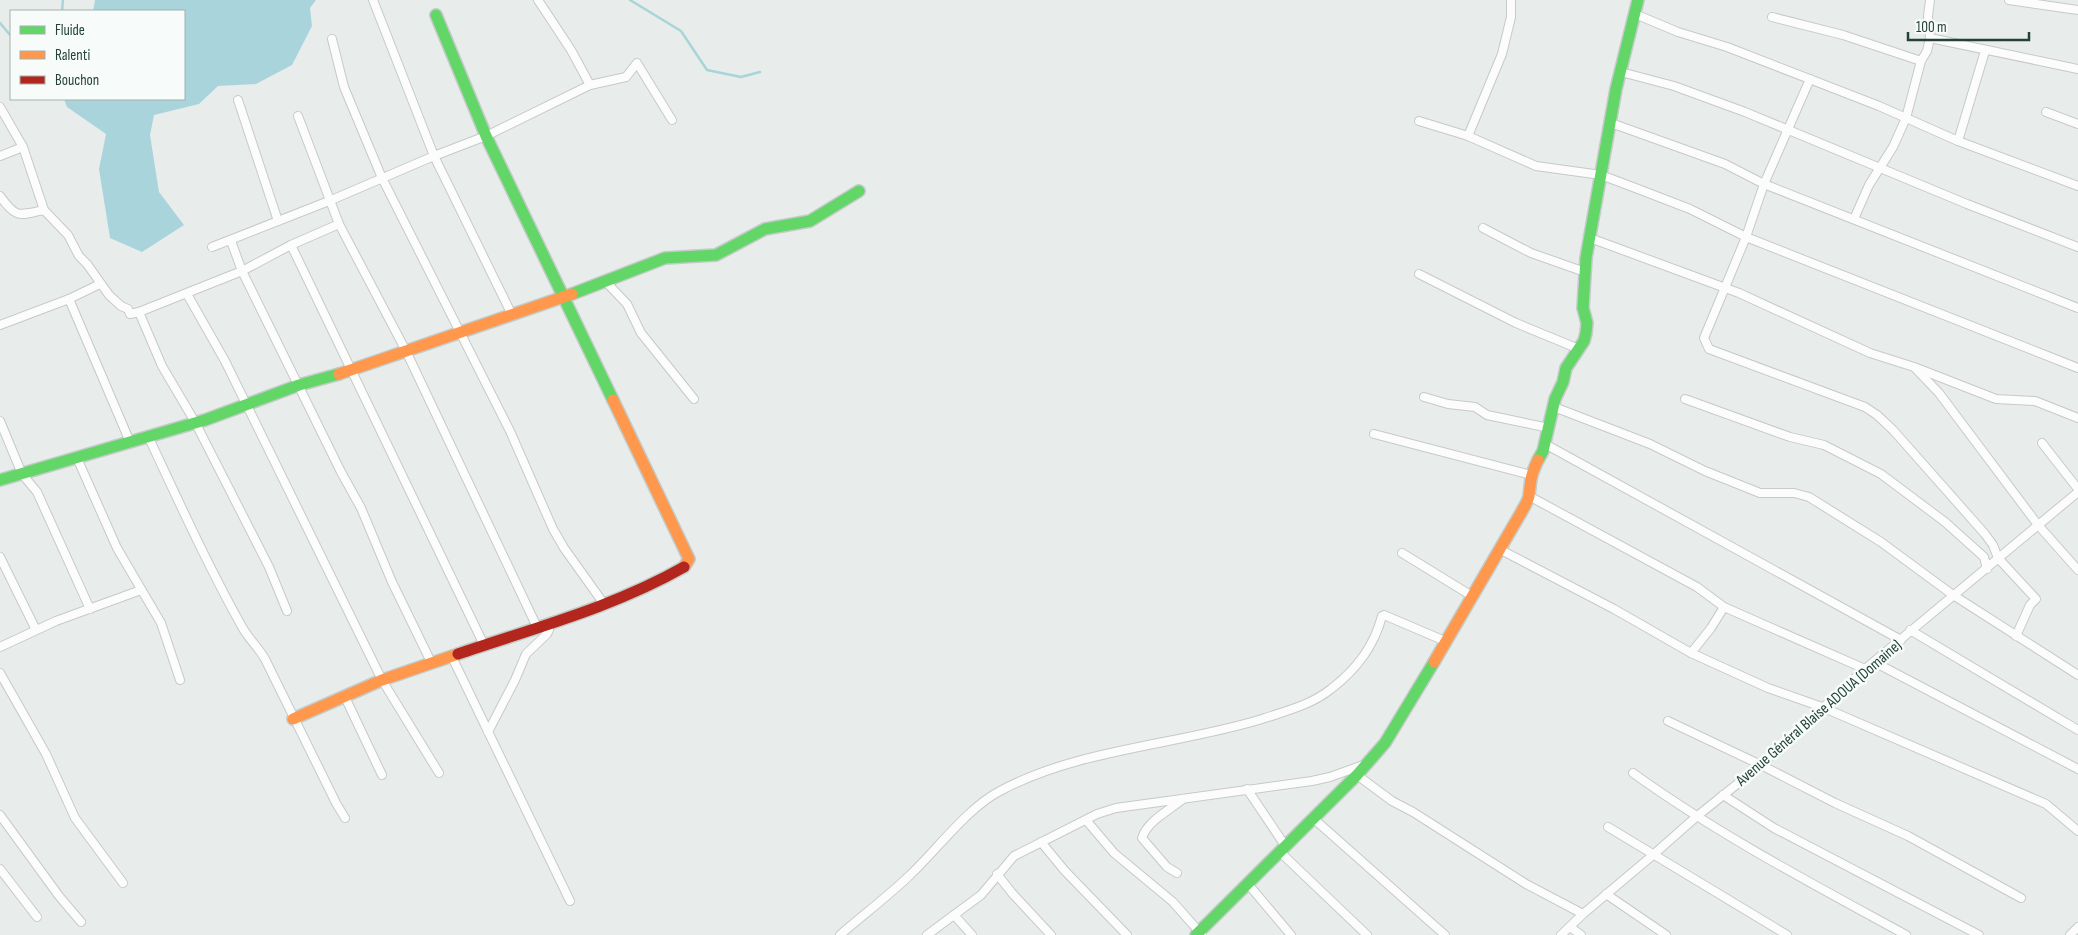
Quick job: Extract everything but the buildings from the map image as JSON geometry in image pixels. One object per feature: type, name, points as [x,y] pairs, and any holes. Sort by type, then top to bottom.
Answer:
[{"type":"street","points":[[373,0],[434,156],[512,315]]},
{"type":"street","points":[[538,0],[571,50],[590,85]]},
{"type":"street","points":[[1468,136],[1502,54],[1511,17],[1511,0]]},
{"type":"street","points":[[1086,820],[1114,853],[1173,902],[1199,934],[1357,775],[1385,743],[1400,721],[1445,641],[1501,550],[1529,496],[1528,490],[1531,475],[1545,444],[1558,393],[1564,382],[1566,368],[1579,349],[1586,333],[1587,323],[1583,308],[1585,272],[1590,238],[1621,72],[1638,0]]},
{"type":"street","points":[[1854,219],[1869,185],[1881,169],[1906,118],[1921,60],[1927,51],[1930,38],[1928,16],[1930,0]]},
{"type":"street","points":[[2009,0],[2078,10]]},
{"type":"street","points":[[1635,14],[1678,32],[1727,46],[1958,140],[2078,186]]},
{"type":"street","points":[[294,719],[344,695],[382,680],[604,604],[658,582],[686,566],[689,559],[486,136],[436,15]]},
{"type":"street","points":[[1772,17],[1843,35],[1921,60]]},
{"type":"street","points":[[1930,38],[2078,69]]},
{"type":"street","points":[[332,39],[344,87],[382,178],[510,430],[553,529],[564,548],[604,604]]},
{"type":"street","points":[[1958,140],[1985,51]]},
{"type":"street","points":[[212,247],[486,136],[590,85],[626,77],[636,63],[672,120]]},
{"type":"street","points":[[1621,72],[1674,86],[1745,112],[1881,169],[2078,247]]},
{"type":"street","points":[[1810,79],[1764,184],[1746,237],[1704,338],[1708,348],[1871,410],[1893,430],[1985,534],[1998,558],[2036,599],[2030,605],[2016,636]]},
{"type":"street","points":[[238,100],[278,221]]},
{"type":"street","points":[[0,107],[23,147],[44,210],[68,235],[79,256],[88,264],[109,295],[121,306],[128,309],[130,314],[187,294],[242,271],[291,245],[339,224]]},
{"type":"street","points":[[2046,112],[2078,124]]},
{"type":"street","points":[[298,116],[339,224],[406,351],[537,626]]},
{"type":"street","points":[[1419,121],[1468,136],[1536,166],[1601,176],[1690,209],[1746,237],[2078,368]]},
{"type":"street","points":[[1611,123],[1725,164],[1764,184],[2078,308]]},
{"type":"street","points":[[0,156],[23,147]]},
{"type":"street","points":[[0,480],[195,422],[299,385],[353,370],[606,282],[665,258],[716,254],[765,229],[810,221],[859,191]]},
{"type":"street","points":[[0,196],[11,211],[17,214],[22,215],[44,210]]},
{"type":"street","points":[[1483,228],[1531,253],[1585,272]]},
{"type":"street","points":[[1590,238],[1725,288],[1870,353],[1914,367],[1996,399],[2035,401],[2078,418]]},
{"type":"street","points":[[230,240],[242,271],[341,472],[361,508],[392,582],[432,664]]},
{"type":"street","points":[[291,245],[353,370],[484,645]]},
{"type":"street","points":[[1419,274],[1516,323],[1579,349]]},
{"type":"street","points":[[606,282],[627,304],[641,333],[694,400]]},
{"type":"street","points":[[0,325],[69,299],[100,284]]},
{"type":"street","points":[[187,294],[247,404],[382,680],[439,773]]},
{"type":"street","points":[[69,299],[130,442]]},
{"type":"street","points":[[139,312],[162,366],[195,422],[269,567],[287,611]]},
{"type":"street","points":[[1914,367],[1939,393],[2038,525],[2078,570]]},
{"type":"street","points":[[1424,397],[1448,404],[1475,407],[1487,414],[1549,428]]},
{"type":"street","points":[[1685,400],[1790,437],[1824,445],[1881,474],[1945,522],[1984,558],[1987,569]]},
{"type":"street","points":[[1554,407],[1650,444],[1705,471],[1760,493],[1794,494],[1809,497],[1881,542],[1953,596],[2078,675]]},
{"type":"street","points":[[0,421],[22,474],[37,492],[90,610]]},
{"type":"street","points":[[1374,434],[1531,475]]},
{"type":"street","points":[[148,436],[192,531],[242,628],[257,645],[345,818]]},
{"type":"street","points":[[2042,443],[2078,491]]},
{"type":"street","points":[[1545,444],[1901,640]]},
{"type":"street","points":[[77,458],[117,548],[161,623],[180,680]]},
{"type":"street","name":"Avenue Général Blaise ADOUA (Domaine)","points":[[1561,935],[1696,817],[1761,765],[1822,707],[1901,640],[1910,630],[1987,569],[2078,491]]},
{"type":"street","points":[[1529,496],[1697,587],[1724,607],[1865,669]]},
{"type":"street","points":[[1501,550],[1614,609],[1691,653],[1768,688],[1822,707],[2046,804],[2078,831]]},
{"type":"street","points":[[1402,553],[1472,596]]},
{"type":"street","points":[[0,557],[36,630]]},
{"type":"street","points":[[0,647],[36,630],[141,590]]},
{"type":"street","points":[[1691,653],[1711,628],[1724,607]]},
{"type":"street","points":[[840,935],[909,877],[980,804],[1000,790],[1057,766],[1239,726],[1302,706],[1331,689],[1362,660],[1376,637],[1382,616],[1384,615],[1445,641]]},
{"type":"street","points":[[488,732],[526,654],[547,634],[549,630],[548,623]]},
{"type":"street","points":[[1910,630],[2078,730]]},
{"type":"street","points":[[452,657],[570,901]]},
{"type":"street","points":[[1874,662],[2078,769]]},
{"type":"street","points":[[0,673],[46,754],[75,818],[123,883]]},
{"type":"street","points":[[344,695],[382,775]]},
{"type":"street","points":[[1668,720],[1835,803],[1908,836],[2022,898]]},
{"type":"street","points":[[927,935],[981,894],[1014,856],[1096,814],[1116,808],[1312,781],[1330,777],[1367,763]]},
{"type":"street","points":[[1633,773],[1696,817],[1764,857],[1906,935]]},
{"type":"street","points":[[1357,775],[1392,801],[1526,884],[1583,914]]},
{"type":"street","points":[[1247,789],[1283,849],[1367,935]]},
{"type":"street","points":[[1723,795],[1774,828],[1979,935]]},
{"type":"street","points":[[1177,873],[1167,867],[1142,838],[1146,830],[1158,818],[1185,798]]},
{"type":"street","points":[[0,815],[59,896],[81,922]]},
{"type":"street","points":[[1314,819],[1446,935]]},
{"type":"street","points":[[1608,827],[1787,935]]},
{"type":"street","points":[[1041,842],[1065,871],[1127,935]]},
{"type":"street","points":[[0,869],[37,917]]},
{"type":"street","points":[[997,874],[1051,935]]},
{"type":"street","points":[[1248,884],[1291,935]]},
{"type":"street","points":[[1606,894],[1666,935]]},
{"type":"street","points":[[954,915],[972,935]]},
{"type":"street","points":[[1570,926],[1581,935]]},
{"type":"street","points":[[2070,935],[2078,927]]},
{"type":"water","points":[[95,0],[316,0],[310,8],[312,26],[292,65],[256,84],[218,86],[199,104],[154,115],[150,135],[159,192],[184,225],[142,252],[110,238],[99,169],[106,134],[67,107],[64,100],[185,100],[185,10],[93,10]]},
{"type":"waterway","points":[[62,10],[63,0]]},
{"type":"waterway","points":[[630,0],[681,31],[707,70],[741,77],[760,72]]},
{"type":"waterway","points":[[0,23],[10,35]]},
{"type":"traffic: fast","points":[[1538,460],[1543,451],[1555,399],[1563,382],[1566,368],[1584,341],[1586,333],[1587,323],[1583,308],[1586,258],[1616,89],[1638,0]]},
{"type":"traffic: fast","points":[[436,15],[486,136],[613,400]]},
{"type":"traffic: fast","points":[[572,294],[665,258],[716,255],[765,229],[810,221],[859,191]]},
{"type":"traffic: fast","points":[[0,480],[205,420],[299,385],[339,374]]},
{"type":"traffic: fast","points":[[1196,935],[1357,775],[1385,743],[1434,662]]},
{"type":"traffic: slow","points":[[339,374],[572,294]]},
{"type":"traffic: slow","points":[[613,400],[689,559],[684,567]]},
{"type":"traffic: slow","points":[[1434,662],[1526,504],[1532,474],[1538,460]]},
{"type":"traffic: slow","points":[[293,719],[382,680],[458,654]]},
{"type":"traffic: jam","points":[[458,654],[602,605],[630,594],[684,567]]}]
